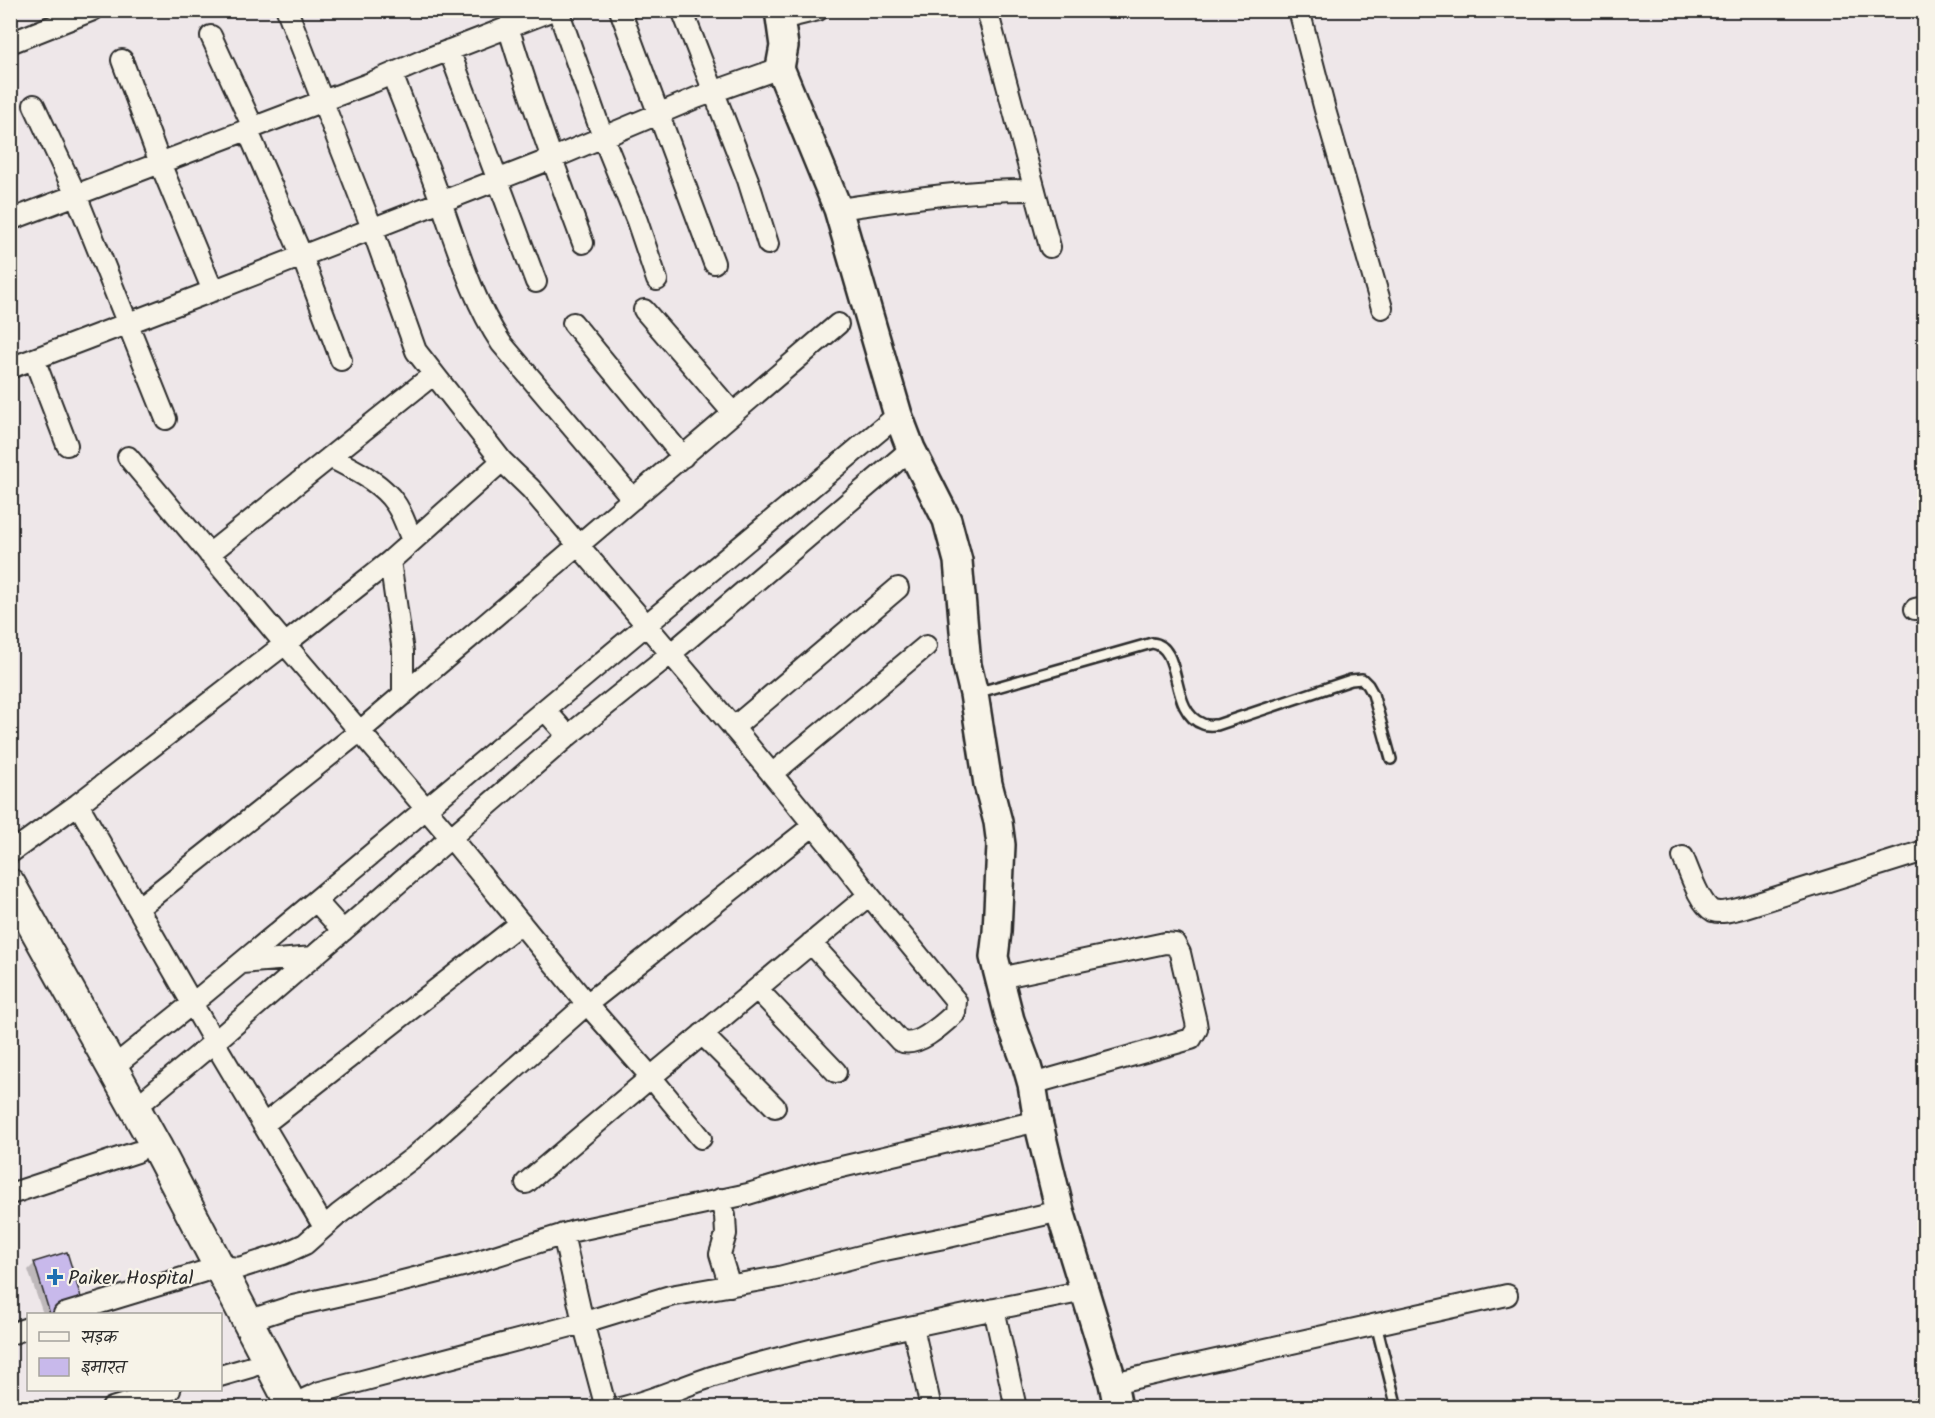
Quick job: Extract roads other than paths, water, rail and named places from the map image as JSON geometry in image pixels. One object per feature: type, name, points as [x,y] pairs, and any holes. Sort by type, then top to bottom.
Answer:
[{"type":"main road","points":[[10,884],[211,1269],[229,1329],[251,1367],[286,1407]]},
{"type":"main road","points":[[10,923],[119,1091],[137,1152],[246,1320],[286,1407]]},
{"type":"street","points":[[10,43],[93,10]]},
{"type":"street","points":[[287,10],[372,228],[416,351],[502,461],[531,489],[814,825],[956,1001],[955,1012],[919,1041],[906,1044],[900,1041],[811,943]]},
{"type":"street","points":[[10,220],[392,74],[552,10]]},
{"type":"street","points":[[558,10],[657,280]]},
{"type":"street","points":[[620,10],[714,263]]},
{"type":"street","points":[[682,10],[748,180],[768,244]]},
{"type":"street","points":[[818,10],[780,15],[784,46],[780,68],[838,209],[898,415],[911,449],[947,520],[958,561],[967,665],[1001,845],[994,957],[1010,1020],[1032,1084],[1038,1121],[1060,1211],[1116,1395],[1377,1324],[1507,1295]]},
{"type":"street","points":[[987,10],[1050,246]]},
{"type":"street","points":[[1299,10],[1382,308]]},
{"type":"street","points":[[508,26],[551,159],[583,243]]},
{"type":"street","points":[[211,36],[302,255],[341,360]]},
{"type":"street","points":[[449,50],[536,282]]},
{"type":"street","points":[[122,60],[160,163],[213,291]]},
{"type":"street","points":[[10,368],[551,159],[714,91],[780,68]]},
{"type":"street","points":[[392,74],[463,267],[490,326],[509,353],[633,499]]},
{"type":"street","points":[[34,105],[76,195],[166,419]]},
{"type":"street","points":[[838,209],[967,191],[1035,190]]},
{"type":"street","points":[[644,310],[733,413]]},
{"type":"street","points":[[573,323],[682,457]]},
{"type":"street","points":[[138,908],[359,732],[838,324]]},
{"type":"street","points":[[34,358],[67,445]]},
{"type":"street","points":[[209,554],[434,374]]},
{"type":"street","points":[[119,1091],[193,1004],[898,415]]},
{"type":"street","points":[[119,1091],[214,1042],[568,736],[670,654],[911,449]]},
{"type":"street","points":[[128,457],[425,810],[451,837],[587,1004],[701,1138]]},
{"type":"street","points":[[330,457],[381,488],[394,502],[412,541]]},
{"type":"street","points":[[10,854],[78,804],[390,561],[502,461]]},
{"type":"street","points":[[390,561],[403,652],[403,695]]},
{"type":"street","points":[[733,728],[898,588]]},
{"type":"street","points":[[772,774],[926,646]]},
{"type":"street","points":[[545,710],[568,736]]},
{"type":"street","points":[[78,804],[214,1042],[324,1227]]},
{"type":"street","points":[[67,1313],[211,1269],[239,1268],[283,1254],[305,1244],[339,1214],[414,1157],[587,1004],[814,825]]},
{"type":"street","points":[[1683,857],[1702,900],[1713,910],[1720,912],[1742,908],[1924,851]]},
{"type":"street","points":[[526,1183],[869,895]]},
{"type":"street","points":[[316,901],[343,931]]},
{"type":"street","points":[[263,1125],[521,923]]},
{"type":"street","points":[[1000,978],[1165,943],[1174,944],[1180,953],[1197,1029],[1191,1039],[1032,1084]]},
{"type":"street","points":[[242,963],[313,957]]},
{"type":"street","points":[[757,988],[836,1072]]},
{"type":"street","points":[[702,1034],[775,1107]]},
{"type":"street","points":[[246,1320],[293,1306],[466,1265],[563,1234],[748,1194],[819,1172],[1038,1121]]},
{"type":"street","points":[[10,1194],[137,1152]]},
{"type":"street","points":[[720,1199],[725,1216],[726,1234],[720,1254],[730,1286]]},
{"type":"street","points":[[286,1407],[320,1392],[583,1322],[670,1296],[779,1277],[880,1251],[1060,1211]]},
{"type":"street","points":[[563,1234],[583,1322],[606,1407]]},
{"type":"street","points":[[620,1407],[636,1404],[723,1373],[913,1327],[1085,1292]]},
{"type":"street","points":[[994,1309],[1016,1407]]},
{"type":"street","points":[[913,1327],[931,1407]]},
{"type":"street","points":[[10,1334],[27,1328]]},
{"type":"street","points":[[222,1375],[251,1367]]},
{"type":"street","points":[[112,1407],[154,1401],[167,1391]]},
{"type":"street","points":[[1920,1407],[1924,1406]]},
{"type":"lane","points":[[974,694],[1152,643],[1166,650],[1182,704],[1191,717],[1203,724],[1217,725],[1352,680],[1362,680],[1368,684],[1373,694],[1391,759]]},
{"type":"lane","points":[[1377,1324],[1397,1407]]},
{"type":"place","name":"Paiker Hospital","points":[[55,1277]]}]
